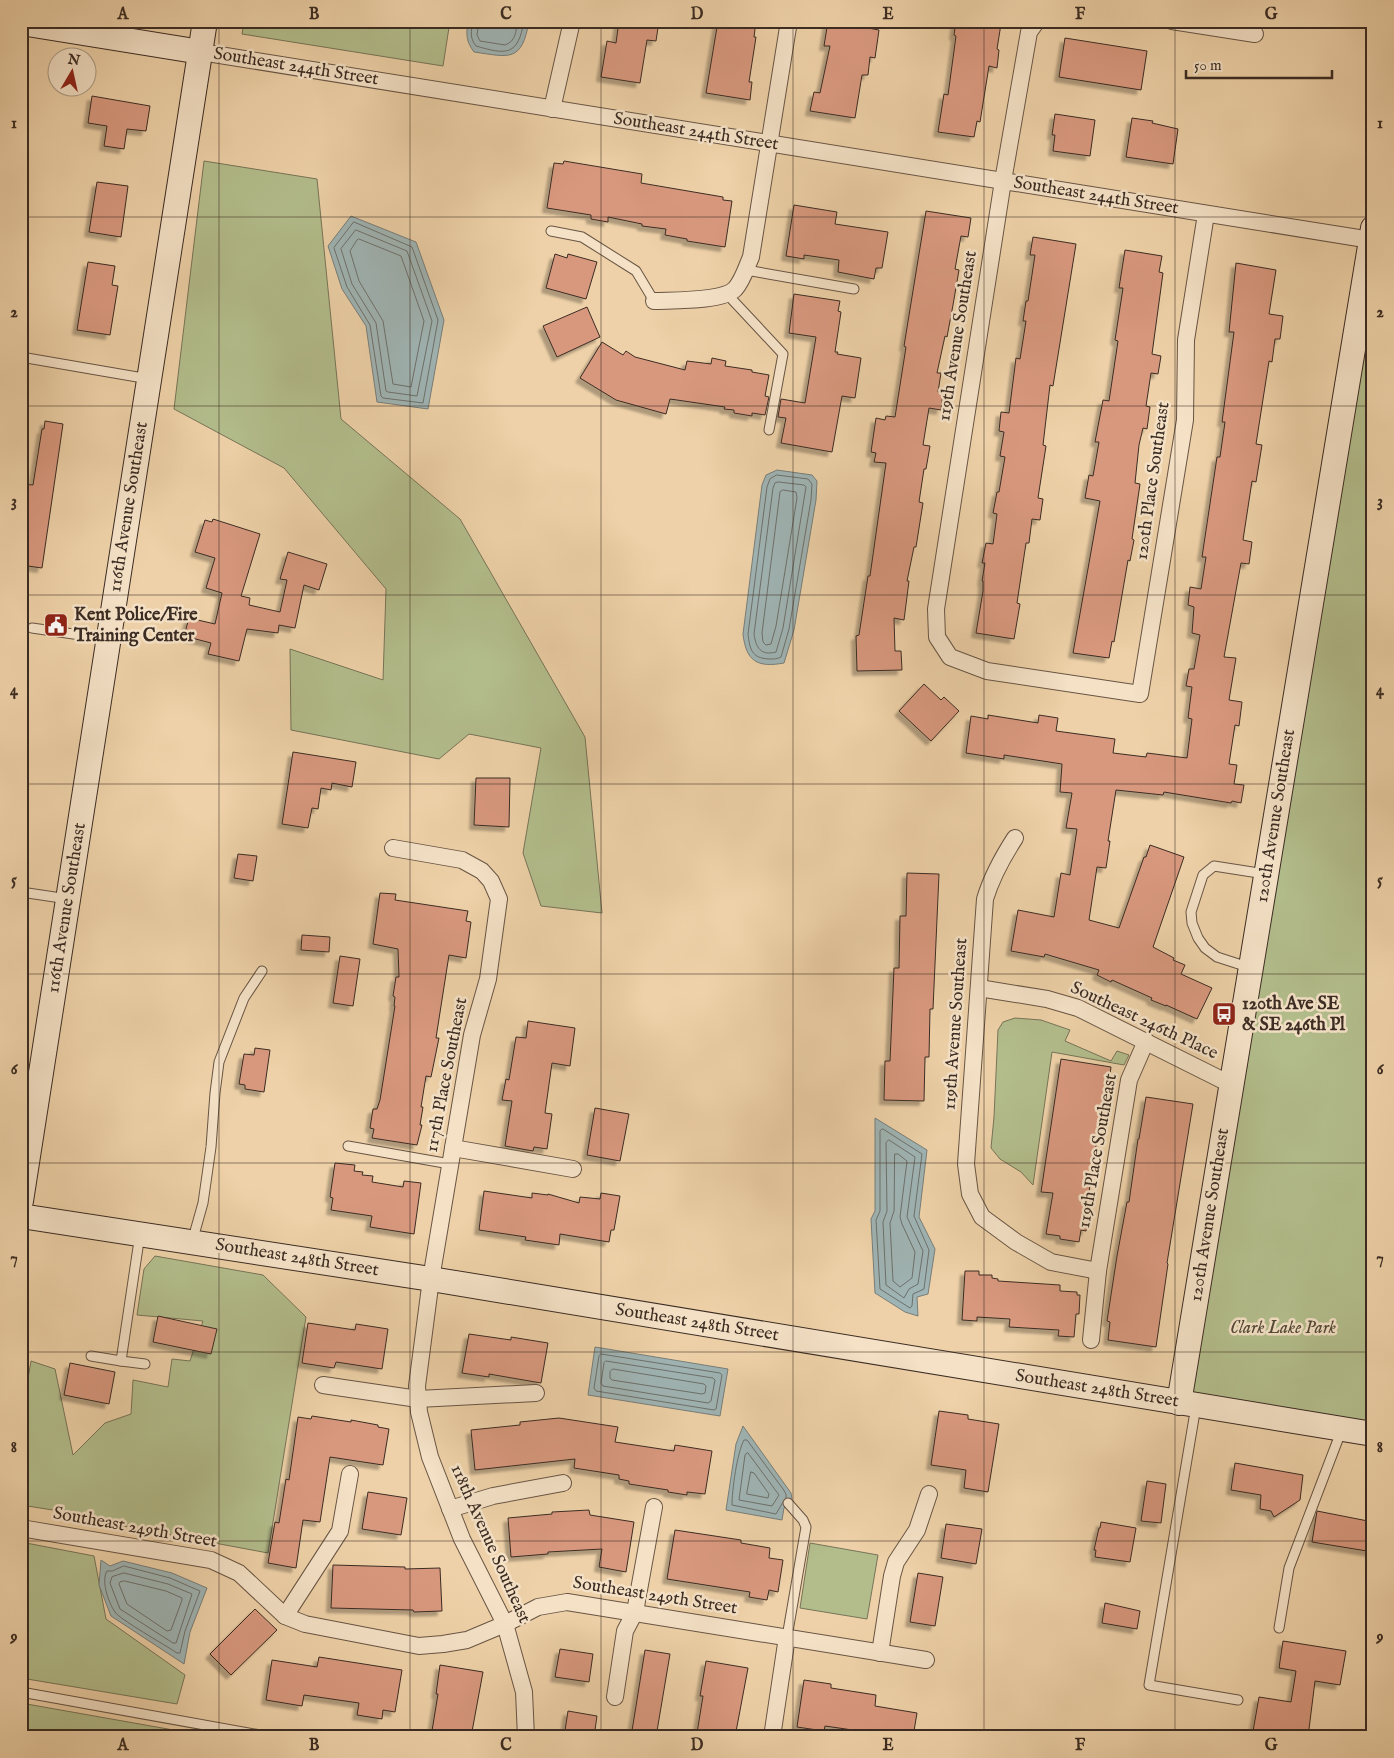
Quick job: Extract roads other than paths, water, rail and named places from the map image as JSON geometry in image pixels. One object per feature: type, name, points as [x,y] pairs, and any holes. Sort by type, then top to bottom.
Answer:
[{"type":"street","name":"116th Avenue Southeast","points":[[21,1201],[205,21]]},
{"type":"street","points":[[552,108],[572,21]]},
{"type":"street","points":[[654,301],[712,298],[733,290],[743,278],[750,257],[789,21]]},
{"type":"street","name":"119th Avenue Southeast","points":[[1037,21],[1029,32],[1002,181],[936,609],[937,637],[950,657],[987,671],[1140,694]]},
{"type":"street","points":[[1172,21],[1255,34]]},
{"type":"street","name":"Southeast 244th Street","points":[[21,23],[53,25],[201,52],[1206,214],[1372,234]]},
{"type":"street","name":"120th Place Southeast","points":[[1140,694],[1185,420],[1186,340],[1206,214]]},
{"type":"street","name":"120th Avenue Southeast","points":[[1188,1404],[1232,1085],[1372,234]]},
{"type":"street","name":"119th Avenue Southeast","points":[[1015,838],[991,879],[985,899],[966,1164],[970,1194],[982,1217],[1016,1242],[1051,1262],[1098,1271]]},
{"type":"street","name":"117th Place Southeast","points":[[393,848],[462,860],[482,871],[491,881],[499,899],[488,979],[472,1035],[431,1279]]},
{"type":"street","name":"Southeast 246th Place","points":[[979,988],[1047,999],[1078,1008],[1232,1085]]},
{"type":"street","name":"119th Place Southeast","points":[[1091,1340],[1098,1271],[1129,1080],[1146,1041]]},
{"type":"street","points":[[453,1148],[573,1169]]},
{"type":"street","name":"Southeast 248th Street","points":[[21,1216],[431,1279],[1373,1434]]},
{"type":"street","name":"118th Avenue Southeast","points":[[431,1279],[417,1386],[419,1412],[430,1457],[462,1539],[505,1624],[524,1692],[526,1737]]},
{"type":"street","points":[[323,1385],[418,1399],[536,1394]]},
{"type":"street","points":[[285,1616],[340,1531],[350,1474]]},
{"type":"street","points":[[450,1509],[493,1496],[563,1483]]},
{"type":"street","points":[[880,1653],[892,1576],[896,1562],[917,1530],[929,1494]]},
{"type":"street","points":[[615,1696],[625,1632],[635,1612],[654,1507]]},
{"type":"street","name":"Southeast 249th Street","points":[[21,1528],[211,1560],[239,1573],[285,1616],[305,1624],[419,1646],[467,1640],[505,1624],[538,1607],[567,1602],[926,1660]]},
{"type":"street","points":[[772,1737],[787,1637]]},
{"type":"lane","points":[[551,231],[582,237],[636,271],[654,301]]},
{"type":"lane","points":[[746,270],[854,289]]},
{"type":"lane","points":[[726,293],[783,354],[770,430]]},
{"type":"lane","points":[[21,357],[150,379]]},
{"type":"lane","points":[[32,628],[109,640]]},
{"type":"lane","points":[[1251,968],[1217,957],[1205,948],[1198,938],[1192,923],[1191,912],[1203,875],[1214,866],[1267,874]]},
{"type":"lane","points":[[21,892],[68,899]]},
{"type":"lane","points":[[192,1242],[203,1203],[211,1147],[219,1062],[244,998],[262,971]]},
{"type":"lane","points":[[348,1146],[450,1164]]},
{"type":"lane","points":[[121,1361],[140,1234]]},
{"type":"lane","points":[[91,1356],[146,1364]]},
{"type":"lane","points":[[1188,1404],[1149,1685],[1238,1700]]},
{"type":"lane","points":[[1278,1628],[1289,1568],[1342,1429]]},
{"type":"lane","points":[[787,1637],[806,1527],[804,1520],[788,1503]]},
{"type":"lane","points":[[21,1692],[271,1737]]},
{"type":"water","points":[[468,21],[529,21],[526,35],[518,51],[512,54],[496,55],[474,52],[467,38]]},
{"type":"water","points":[[351,216],[416,242],[444,320],[428,409],[377,402],[366,326],[342,289],[328,246]]},
{"type":"water","points":[[777,470],[812,475],[817,481],[816,500],[794,630],[784,663],[767,664],[760,663],[750,656],[743,634],[762,485],[766,475]]},
{"type":"water","points":[[875,1118],[927,1150],[919,1217],[935,1249],[928,1294],[917,1297],[918,1316],[905,1312],[875,1293],[871,1219],[875,1211]]},
{"type":"water","points":[[595,1347],[728,1369],[720,1416],[588,1395]]},
{"type":"water","points":[[743,1426],[791,1493],[792,1499],[784,1508],[782,1520],[726,1510],[736,1444]]},
{"type":"water","points":[[101,1560],[110,1566],[123,1561],[172,1573],[207,1588],[190,1632],[184,1664],[111,1616],[99,1585]]},
{"type":"place","name":"Kent Police/Fire Training Center","points":[[56,625]]},
{"type":"place","name":"120th Ave SE & SE 246th Pl","points":[[1224,1014]]},
{"type":"park label","name":"Clark Lake Park","points":[[1283,1328]]}]
